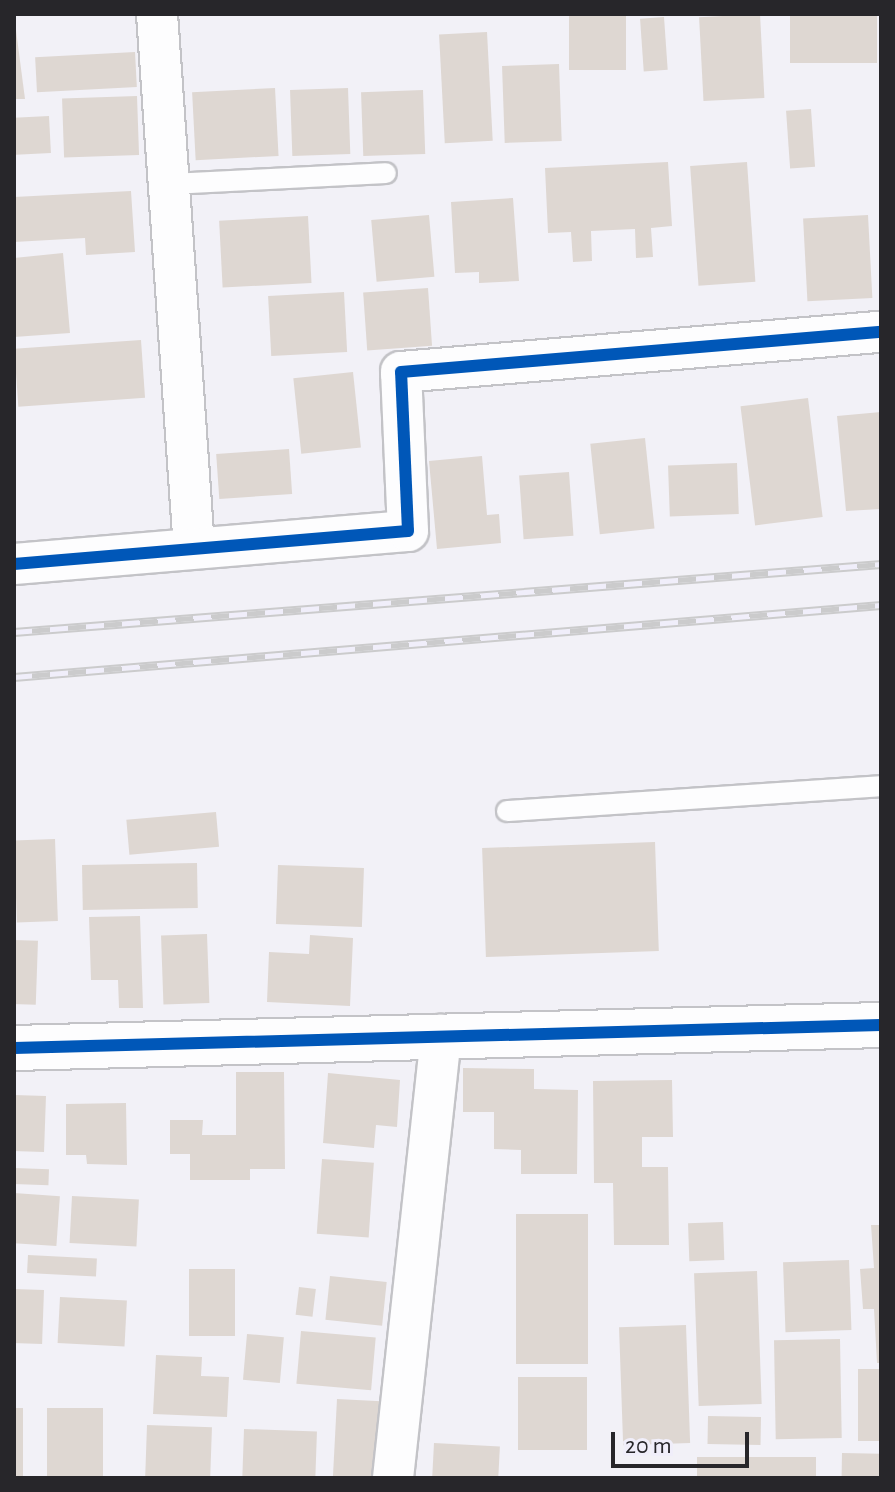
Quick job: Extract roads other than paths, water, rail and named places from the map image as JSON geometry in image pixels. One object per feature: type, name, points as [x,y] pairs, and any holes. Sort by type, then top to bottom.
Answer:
[{"type":"street","points":[[157,14],[194,548]]},
{"type":"street","points":[[14,564],[408,531],[401,372],[881,332]]},
{"type":"street","points":[[14,1048],[881,1025]]},
{"type":"street","points":[[393,1478],[441,1035]]},
{"type":"lane","points":[[171,184],[386,173]]},
{"type":"lane","points":[[507,811],[881,786]]},
{"type":"railway","points":[[14,632],[881,564]]},
{"type":"railway","points":[[14,677],[881,605]]}]
